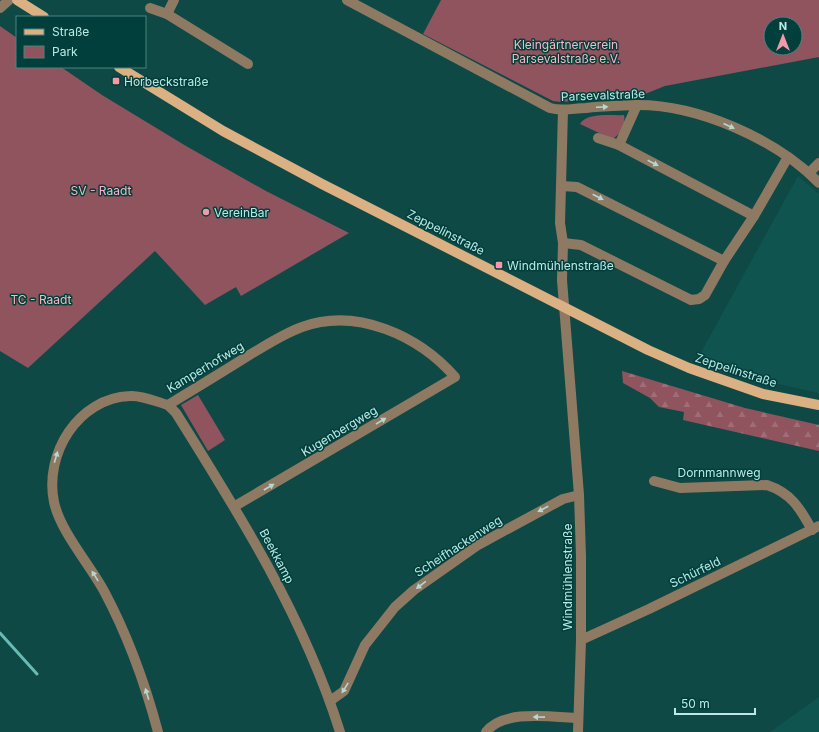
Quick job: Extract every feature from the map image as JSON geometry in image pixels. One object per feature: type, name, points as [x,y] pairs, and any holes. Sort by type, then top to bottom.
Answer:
[{"type":"main road","points":[[17,0],[42,16]]},
{"type":"main road","name":"Zeppelinstraße","points":[[122,68],[223,131],[315,180],[565,308],[689,368],[763,394],[819,405]]},
{"type":"street","points":[[0,8],[9,0]]},
{"type":"street","points":[[167,14],[174,0]]},
{"type":"street","name":"Parsevalstraße","points":[[347,0],[550,108],[563,110],[637,105],[694,113],[726,124],[788,156],[819,183]]},
{"type":"street","points":[[150,8],[167,14],[248,64]]},
{"type":"street","points":[[618,145],[637,105]]},
{"type":"street","name":"Windmühlenstraße","points":[[563,110],[560,222],[563,243],[562,280],[579,495],[581,640],[578,732]]},
{"type":"street","points":[[598,138],[618,145],[754,216]]},
{"type":"street","points":[[563,243],[581,245],[691,300],[699,299],[705,295],[724,261],[754,216],[788,156]]},
{"type":"street","points":[[809,173],[819,163]]},
{"type":"street","points":[[562,186],[577,187],[724,261]]},
{"type":"street","name":"Kamperhofweg","points":[[158,732],[141,674],[128,641],[104,591],[61,521],[54,503],[52,482],[55,458],[63,440],[79,419],[94,407],[113,398],[132,396],[168,405],[273,341],[302,327],[330,322],[361,323],[382,328],[401,335],[424,348],[444,364],[456,377]]},
{"type":"street","name":"Kugenbergweg","points":[[235,506],[456,377]]},
{"type":"street","name":"Beekkamp","points":[[168,405],[176,413],[235,506],[271,571],[303,636],[330,701],[340,732]]},
{"type":"street","name":"Dornmannweg","points":[[654,481],[680,488],[767,485],[779,489],[790,497],[815,528]]},
{"type":"street","name":"Scheifhackenweg","points":[[330,701],[344,692],[365,645],[395,607],[414,590],[478,546],[563,499],[579,495]]},
{"type":"street","name":"Schürfeld","points":[[581,640],[649,609],[815,528]]},
{"type":"street","points":[[486,732],[500,721],[513,717],[578,718]]},
{"type":"shaded area","points":[[798,176],[819,194],[819,393],[774,383],[698,358]]},
{"type":"shaded area","points":[[819,697],[819,732],[770,732]]},
{"type":"green space","name":"Kleingärtnerverein Parsevalstraße e.V.","points":[[441,0],[819,0],[819,57],[665,86],[640,96],[561,102],[553,101],[423,34]]},
{"type":"green space","name":"SV - Raadt","points":[[0,26],[16,37],[16,68],[62,68],[102,95],[186,146],[266,191],[349,233],[241,296],[236,287],[205,305],[155,251],[28,368],[0,351]]},
{"type":"green space","points":[[624,115],[622,129],[618,135],[612,139],[580,124],[583,120],[594,116]]},
{"type":"green space","points":[[622,371],[745,408],[819,425],[819,451],[683,420],[684,412],[659,407],[650,398],[623,383]]},
{"type":"green space","points":[[198,395],[225,440],[208,451],[181,405]]},
{"type":"waterway","points":[[0,633],[37,674]]},
{"type":"place","name":"Horbeckstraße","points":[[116,81]]},
{"type":"place","name":"VereinBar","points":[[206,212]]},
{"type":"place","name":"Windmühlenstraße","points":[[499,265]]},
{"type":"park label","name":"TC - Raadt","points":[[41,299]]}]
